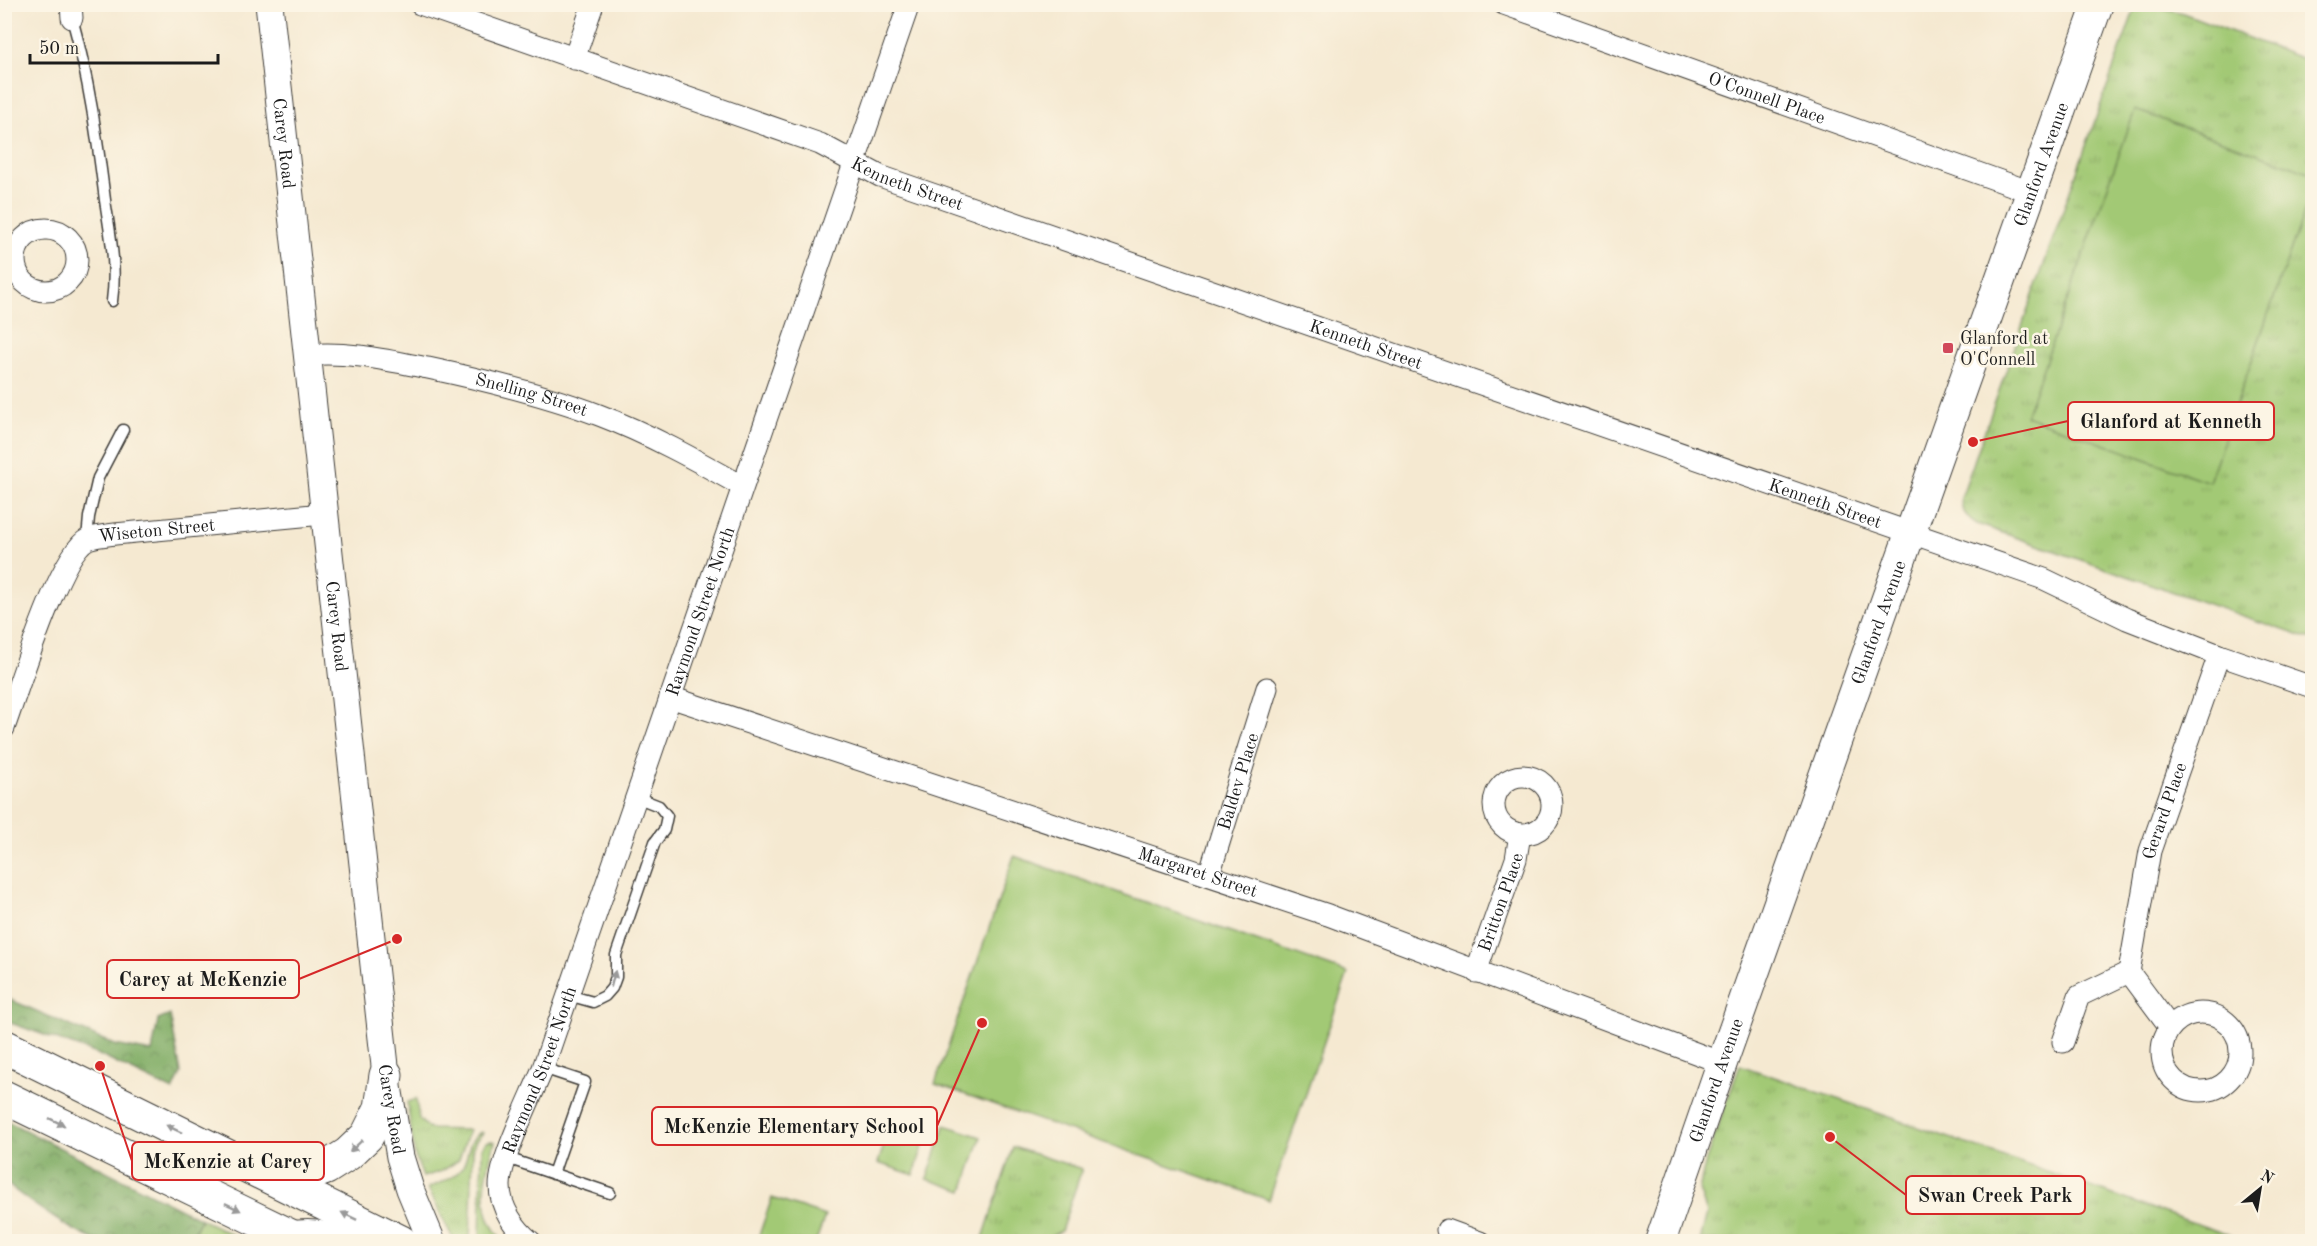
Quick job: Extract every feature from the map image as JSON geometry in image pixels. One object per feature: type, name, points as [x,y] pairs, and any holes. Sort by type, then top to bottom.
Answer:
[{"type":"main road","name":"Glanford Avenue","points":[[1660,1242],[2098,4]]},
{"type":"main road","points":[[4,1046],[401,1242]]},
{"type":"main road","points":[[244,1164],[299,1178],[326,1168],[348,1154],[367,1136],[381,1108],[386,1075]]},
{"type":"main road","points":[[4,1096],[297,1238]]},
{"type":"street","name":"Carey Road","points":[[269,4],[386,1075],[400,1157],[432,1242]]},
{"type":"street","name":"Kenneth Street","points":[[420,4],[820,144],[880,176],[2044,579],[2127,620],[2313,687]]},
{"type":"street","points":[[574,59],[593,4]]},
{"type":"street","name":"Raymond Street North","points":[[531,1242],[519,1232],[502,1200],[500,1186],[507,1158],[543,1068],[909,4]]},
{"type":"street","name":"O'Connell Place","points":[[1503,4],[2031,192]]},
{"type":"street","name":"Snelling Street","points":[[306,355],[333,352],[374,357],[441,371],[557,401],[639,432],[693,458],[742,486]]},
{"type":"street","name":"Wiseton Street","points":[[4,728],[57,584],[73,553],[87,539],[115,534],[323,514]]},
{"type":"street","name":"Gerard Place","points":[[2129,972],[2150,851],[2219,655]]},
{"type":"street","name":"Baldev Place","points":[[1209,875],[1267,688]]},
{"type":"street","name":"Margaret Street","points":[[670,697],[1328,915],[1722,1063]]},
{"type":"street","name":"Britton Place","points":[[1476,972],[1516,859],[1520,834]]},
{"type":"street","points":[[2063,1042],[2079,996],[2129,972],[2170,1027]]},
{"type":"street","points":[[409,1242],[417,1224],[418,1208]]},
{"type":"street","points":[[1447,1230],[1480,1242]]},
{"type":"street","points":[[297,1238],[309,1232],[331,1236],[342,1242]]},
{"type":"lane","points":[[71,11],[86,68],[96,132],[113,255],[115,281],[112,301]]},
{"type":"lane","points":[[87,539],[88,517],[98,478],[123,430]]},
{"type":"lane","points":[[568,996],[593,1002],[612,988],[616,976],[616,955],[655,842],[667,822],[667,816],[659,806],[636,797]]},
{"type":"lane","points":[[543,1068],[585,1082],[553,1174]]},
{"type":"lane","points":[[507,1158],[610,1193]]},
{"type":"green space","points":[[2136,5],[2151,5],[2183,13],[2306,60],[2312,42],[2312,640],[1977,524],[1967,516],[1962,507],[1961,498]]},
{"type":"green space","points":[[2135,110],[2312,173],[2312,190],[2209,482],[2026,416]]},
{"type":"green space","points":[[1014,856],[1348,973],[1269,1200],[935,1084]]},
{"type":"green space","points":[[4,997],[115,1045],[152,1052],[158,1020],[170,1015],[181,1073],[173,1091],[97,1054],[5,1021]]},
{"type":"green space","points":[[1740,1065],[2246,1241],[1700,1241],[1707,1213],[1699,1190],[1706,1160]]},
{"type":"green space","points":[[416,1099],[419,1119],[429,1129],[469,1130],[459,1160],[442,1171],[423,1177],[415,1156],[407,1102]]},
{"type":"green space","points":[[896,1109],[931,1120],[914,1175],[878,1163]]},
{"type":"green space","points":[[5,1120],[201,1219],[190,1241],[103,1242],[81,1233],[52,1216],[5,1182]]},
{"type":"green space","points":[[945,1125],[981,1137],[963,1191],[927,1179]]},
{"type":"green space","points":[[481,1132],[483,1133],[475,1142],[473,1151],[470,1240],[454,1241],[428,1188],[446,1180],[461,1169],[472,1140]]},
{"type":"green space","points":[[486,1142],[495,1142],[486,1181],[486,1207],[489,1219],[504,1241],[480,1241],[482,1148]]},
{"type":"green space","points":[[1013,1147],[1082,1169],[1061,1231],[1049,1237],[1048,1241],[982,1241]]},
{"type":"green space","points":[[772,1198],[825,1216],[816,1241],[757,1241]]},
{"type":"green space","points":[[201,1219],[245,1241],[190,1242]]},
{"type":"place","name":"Glanford at O'Connell","points":[[1948,348]]},
{"type":"place","name":"Glanford at Kenneth","points":[[1973,442]]},
{"type":"place","name":"Carey at McKenzie","points":[[397,939]]},
{"type":"place","name":"McKenzie Elementary School","points":[[982,1023]]},
{"type":"place","name":"McKenzie at Carey","points":[[100,1066]]},
{"type":"place","name":"Swan Creek Park","points":[[1830,1137]]}]
